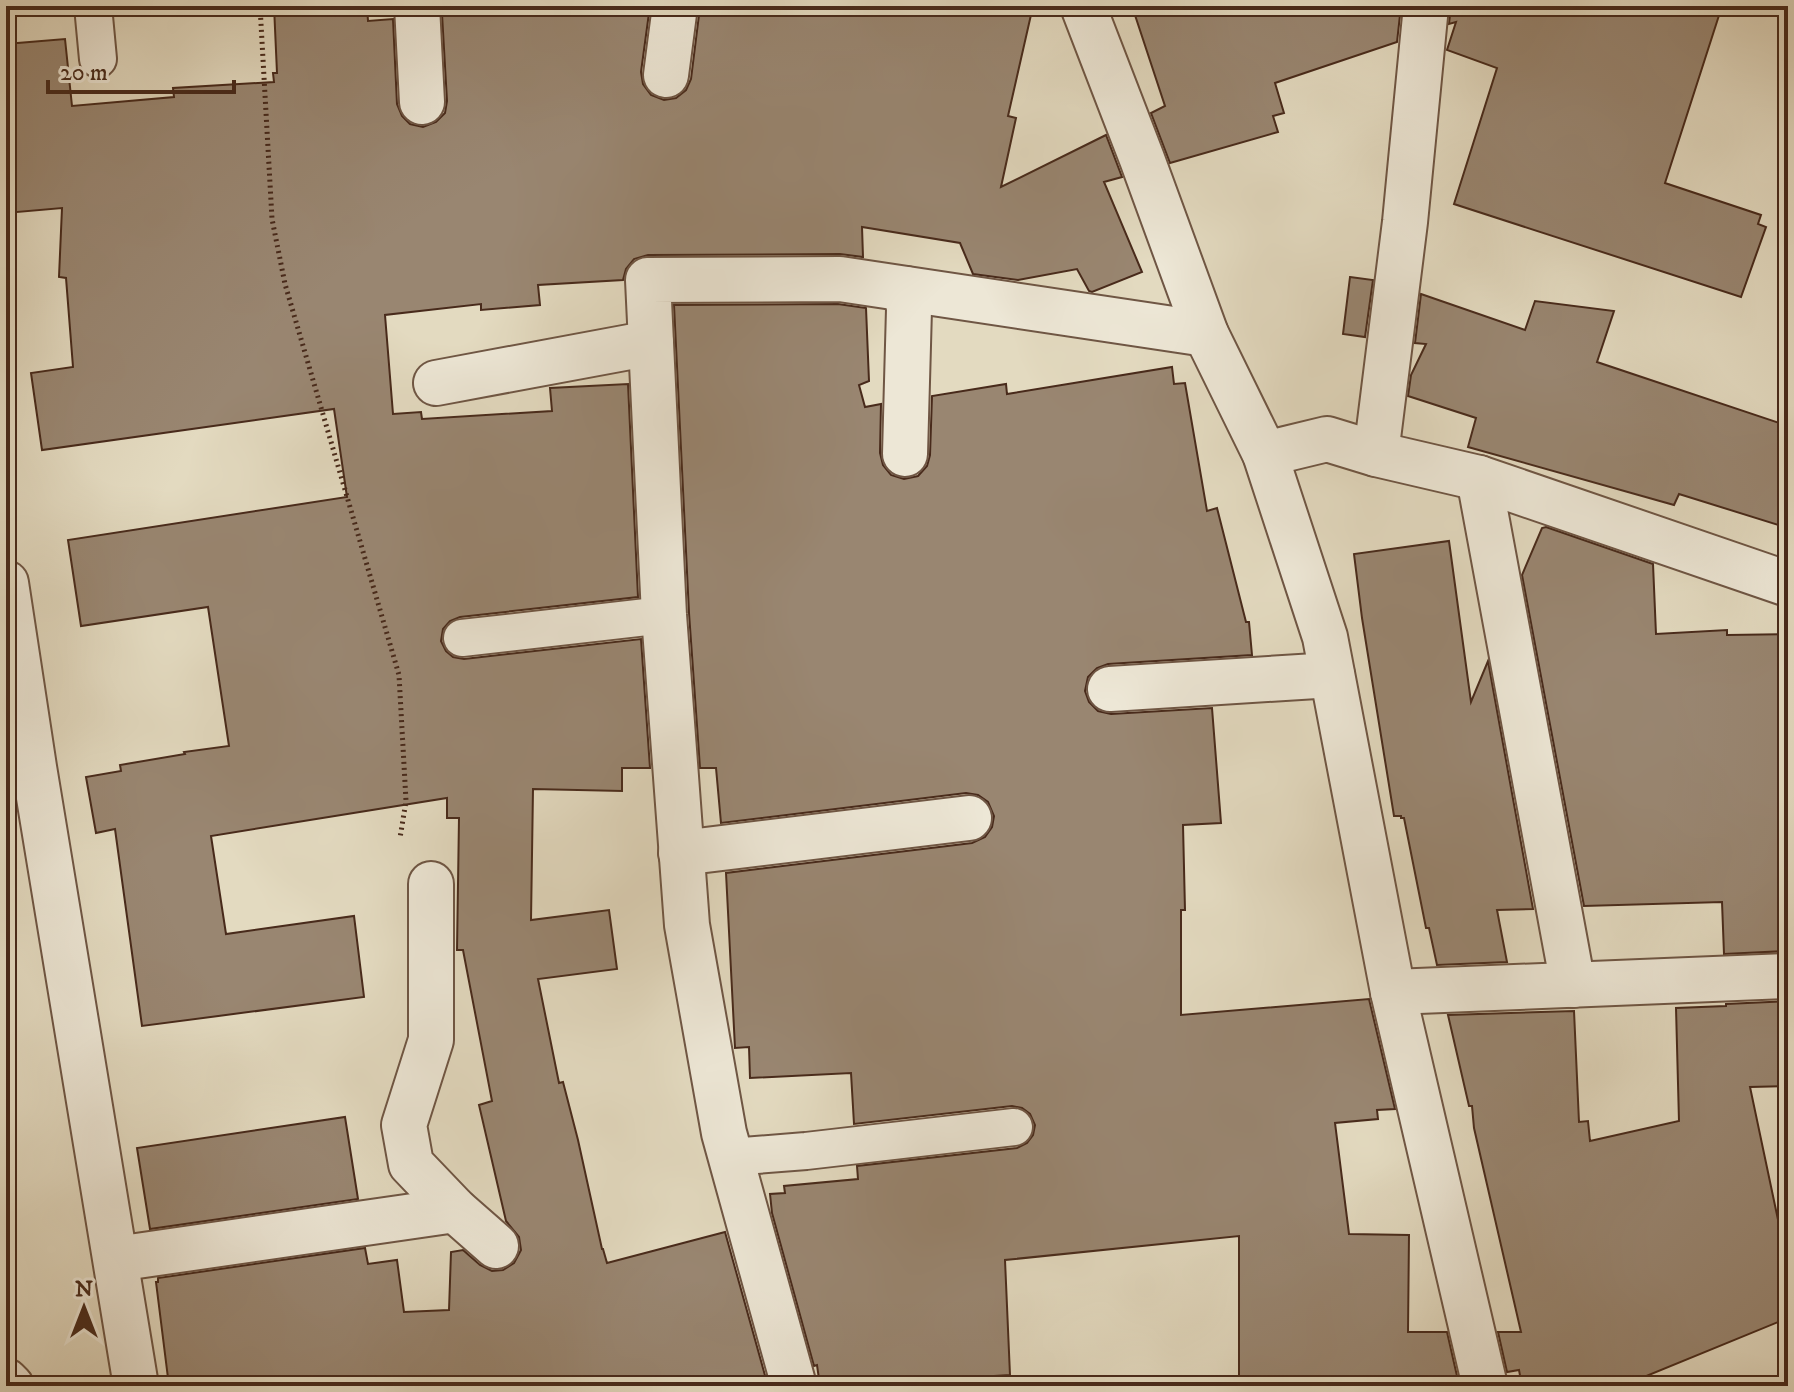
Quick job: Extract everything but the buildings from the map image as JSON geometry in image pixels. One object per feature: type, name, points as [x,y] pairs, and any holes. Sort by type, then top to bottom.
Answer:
[{"type":"street","points":[[417,6],[422,102]]},
{"type":"street","points":[[666,75],[675,6]]},
{"type":"street","points":[[1083,6],[1206,334],[1265,454],[1325,637],[1393,992],[1485,1386]]},
{"type":"street","points":[[1376,454],[1405,222],[1426,6]]},
{"type":"street","points":[[794,1386],[724,1133],[687,925],[664,615],[648,280],[840,279],[1206,334]]},
{"type":"street","points":[[905,454],[909,309],[906,289]]},
{"type":"street","points":[[436,383],[651,343]]},
{"type":"street","points":[[1265,454],[1327,439],[1479,478],[1788,584]]},
{"type":"street","points":[[1479,478],[1573,985]]},
{"type":"street","points":[[6,583],[136,1386]]},
{"type":"street","points":[[1110,689],[1332,675]]},
{"type":"street","points":[[681,853],[969,818]]},
{"type":"street","points":[[431,884],[431,1040],[404,1125],[411,1164],[455,1210],[496,1246]]},
{"type":"street","points":[[1393,992],[1788,976]]},
{"type":"street","points":[[116,1259],[455,1210]]},
{"type":"street","points":[[6,1381],[11,1386]]},
{"type":"lane","points":[[93,6],[98,59]]},
{"type":"lane","points":[[462,638],[664,615]]},
{"type":"lane","points":[[731,1157],[1014,1127]]},
{"type":"path","points":[[260,6],[272,219],[285,284],[399,675],[406,801],[399,844]]}]
